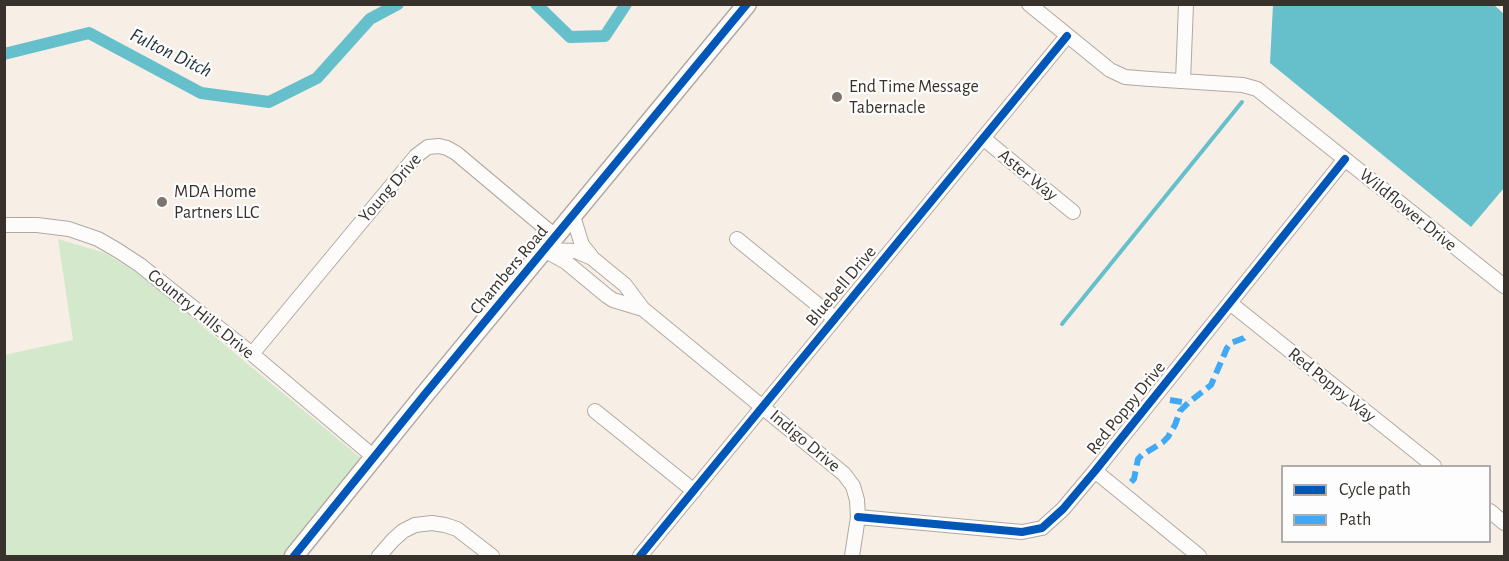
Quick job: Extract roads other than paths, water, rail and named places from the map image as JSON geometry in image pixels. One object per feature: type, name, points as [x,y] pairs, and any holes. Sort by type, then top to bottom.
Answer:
[{"type":"street","name":"Chambers Road","points":[[294,556],[747,4]]},
{"type":"street","name":"Wildflower Drive","points":[[1029,4],[1110,70],[1125,76],[1150,80],[1243,85],[1257,89],[1504,286]]},
{"type":"street","points":[[1184,81],[1186,4]]},
{"type":"street","name":"Bluebell Drive","points":[[640,556],[1067,36]]},
{"type":"street","name":"Aster Way","points":[[983,138],[1074,213]]},
{"type":"street","name":"Young Drive","points":[[252,354],[409,164],[429,147],[439,146],[456,153],[551,243]]},
{"type":"street","name":"Red Poppy Drive","points":[[858,517],[1022,532],[1042,528],[1063,509],[1095,471],[1345,159]]},
{"type":"street","points":[[573,216],[582,245],[592,258]]},
{"type":"street","name":"Country Hills Drive","points":[[4,225],[37,225],[69,229],[98,239],[140,265],[252,354],[374,457]]},
{"type":"street","points":[[737,239],[834,318]]},
{"type":"street","points":[[551,243],[592,258]]},
{"type":"street","name":"Indigo Drive","points":[[551,243],[566,262],[606,296],[643,309]]},
{"type":"street","name":"Indigo Drive","points":[[592,258],[625,285],[643,309],[849,479],[855,493],[858,517],[852,556]]},
{"type":"street","name":"Red Poppy Way","points":[[1230,303],[1433,465]]},
{"type":"street","points":[[595,411],[694,491]]},
{"type":"street","points":[[1095,471],[1199,556]]},
{"type":"street","points":[[1491,512],[1504,523]]},
{"type":"street","points":[[379,556],[403,531],[416,525],[432,523],[457,529],[492,556]]},
{"type":"water","points":[[1493,4],[1504,14],[1504,188],[1471,227],[1270,63],[1273,5]]},
{"type":"waterway","name":"Fulton Ditch","points":[[4,54],[89,33],[201,93],[269,102],[317,78],[370,19],[398,4]]},
{"type":"waterway","name":"Fulton Ditch","points":[[536,4],[570,37],[605,36],[626,4]]},
{"type":"waterway","points":[[1062,324],[1242,102]]},
{"type":"place","name":"End Time Message Tabernacle","points":[[837,97]]},
{"type":"place","name":"MDA Home Partners LLC","points":[[162,202]]}]
